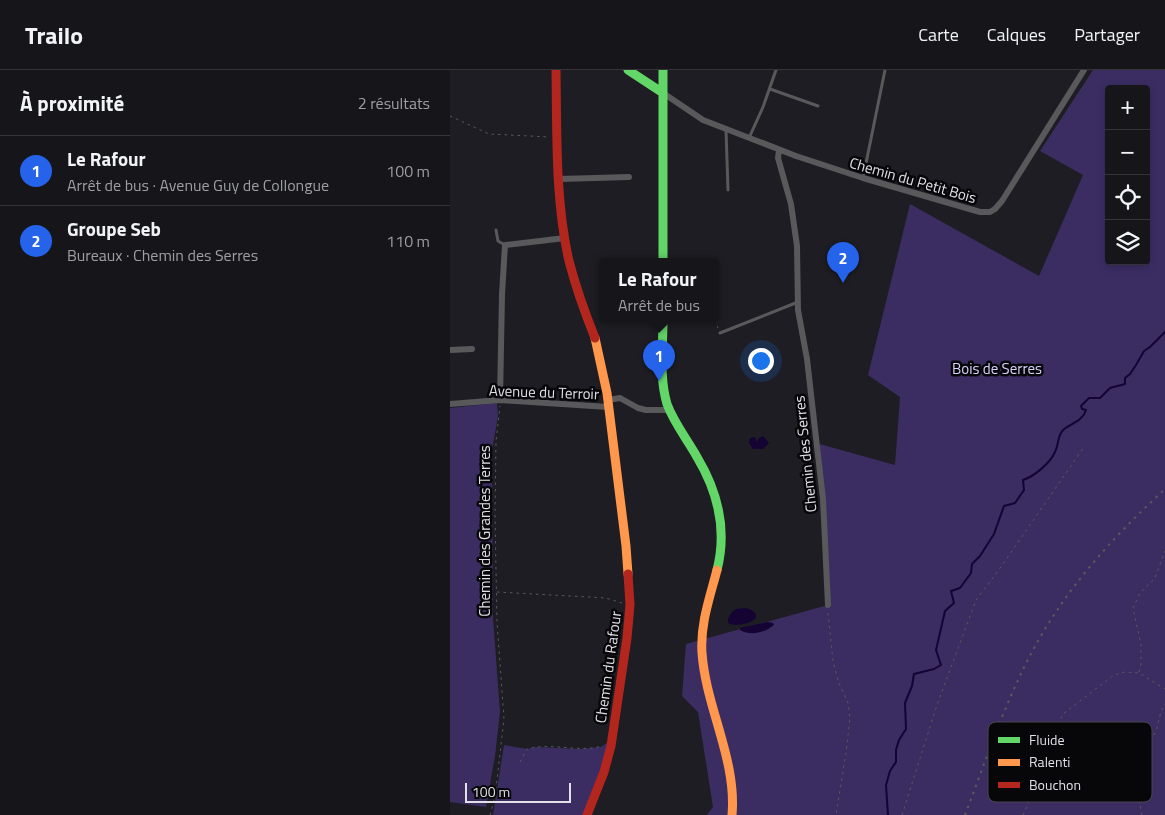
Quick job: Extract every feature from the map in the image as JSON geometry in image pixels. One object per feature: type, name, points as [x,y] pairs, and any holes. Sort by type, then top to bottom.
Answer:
[{"type":"street","name":"Chemin du Rafour","points":[[556,70],[562,216],[568,260],[597,344],[608,404],[626,546],[630,605],[627,638],[611,740],[604,772],[587,815]]},
{"type":"street","points":[[628,70],[663,93]]},
{"type":"street","points":[[663,70],[663,93],[658,120],[664,174],[664,258]]},
{"type":"street","name":"Chemin du Petit Bois","points":[[663,93],[703,120],[779,150],[863,178],[974,211],[985,212],[994,209],[1002,201],[1084,70]]},
{"type":"street","name":"Chemin des Serres","points":[[779,150],[778,161],[791,204],[797,246],[798,302],[823,492],[828,605]]},
{"type":"street","points":[[560,179],[629,177]]},
{"type":"street","points":[[500,400],[505,245],[565,238]]},
{"type":"street","points":[[663,323],[663,375],[669,410],[707,474],[720,514],[721,552],[703,630],[702,654],[708,690],[731,782],[732,815]]},
{"type":"street","points":[[450,350],[472,349]]},
{"type":"street","points":[[608,404],[620,398],[638,408],[646,410],[669,410]]},
{"type":"street","name":"Avenue du Terroir","points":[[450,404],[500,400],[608,404]]},
{"type":"lane","points":[[749,138],[776,70]]},
{"type":"lane","points":[[863,178],[885,70]]},
{"type":"lane","points":[[770,88],[818,106]]},
{"type":"lane","points":[[726,129],[728,190]]},
{"type":"lane","points":[[496,230],[498,241],[505,245]]},
{"type":"lane","points":[[720,333],[798,302]]},
{"type":"path","points":[[450,116],[489,134],[558,137]]},
{"type":"path","points":[[715,323],[720,333]]},
{"type":"path","name":"Chemin des Grandes Terres","points":[[490,815],[496,788],[504,719],[496,592],[494,516],[500,400]]},
{"type":"path","points":[[902,815],[937,705],[976,600],[1084,447]]},
{"type":"path","points":[[1139,673],[1141,645],[1133,608],[1140,593],[1155,578],[1165,551]]},
{"type":"path","points":[[496,592],[606,598],[630,605]]},
{"type":"path","points":[[828,605],[833,661],[838,681],[848,704],[850,718],[836,815]]},
{"type":"path","points":[[1058,722],[1063,714],[1114,675],[1125,672],[1139,673],[1165,689]]},
{"type":"path","points":[[1152,737],[1165,704]]},
{"type":"path","points":[[520,762],[527,749],[536,747],[580,749],[601,747],[611,740]]},
{"type":"path","points":[[1023,815],[1029,802]]},
{"type":"path","points":[[1139,802],[1142,815]]},
{"type":"green space","name":"Bois de Serres","points":[[1093,70],[1165,70],[1165,815],[707,815],[713,807],[698,712],[682,696],[686,644],[828,605],[816,443],[895,465],[900,397],[868,375],[910,204],[1039,276],[1083,175],[1040,151]]},
{"type":"green space","points":[[497,403],[498,416],[492,450],[493,618],[500,712],[486,807],[450,802],[450,408]]},
{"type":"green space","points":[[611,740],[585,815],[493,815],[504,745],[527,749],[536,747],[580,749],[601,747]]},
{"type":"shaded area","points":[[763,436],[769,443],[763,449],[753,449],[749,443],[750,438],[755,437],[757,442]]},
{"type":"shaded area","points":[[736,609],[749,609],[756,614],[756,618],[743,624],[735,625],[728,623],[731,613]]},
{"type":"shaded area","points":[[768,622],[774,625],[762,632],[749,633],[740,630],[740,628]]},
{"type":"waterway","points":[[888,815],[886,785],[890,771],[896,762],[896,750],[899,740],[906,729],[905,703],[912,686],[914,674],[934,669],[941,665],[936,650],[945,611],[954,603],[951,591],[960,588],[971,573],[972,564],[980,556],[994,534],[1004,506],[1015,503],[1024,490],[1023,480],[1046,465],[1055,452],[1063,430],[1080,419],[1084,414],[1086,410],[1082,409],[1081,406],[1089,398],[1100,398],[1110,388],[1125,384],[1125,378],[1130,374],[1144,351],[1165,332]]},
{"type":"railway","points":[[1000,722],[1033,650],[1061,605],[1109,544],[1165,489]]},
{"type":"railway","points":[[965,815],[988,753]]},
{"type":"traffic: fast","points":[[628,70],[663,93]]},
{"type":"traffic: fast","points":[[663,70],[663,258]]},
{"type":"traffic: fast","points":[[663,323],[662,373],[667,404],[704,470],[719,512],[721,541],[717,570]]},
{"type":"traffic: slow","points":[[595,338],[607,393],[628,574]]},
{"type":"traffic: slow","points":[[717,570],[704,621],[702,653],[709,694],[730,774],[732,815]]},
{"type":"traffic: jam","points":[[556,70],[559,190],[564,238],[575,281],[595,338]]},
{"type":"traffic: jam","points":[[587,815],[604,772],[611,746],[627,638],[630,605],[628,574]]},
{"type":"place","name":"Groupe Seb","points":[[843,283]]},
{"type":"place","name":"Le Rafour","points":[[659,381]]}]
